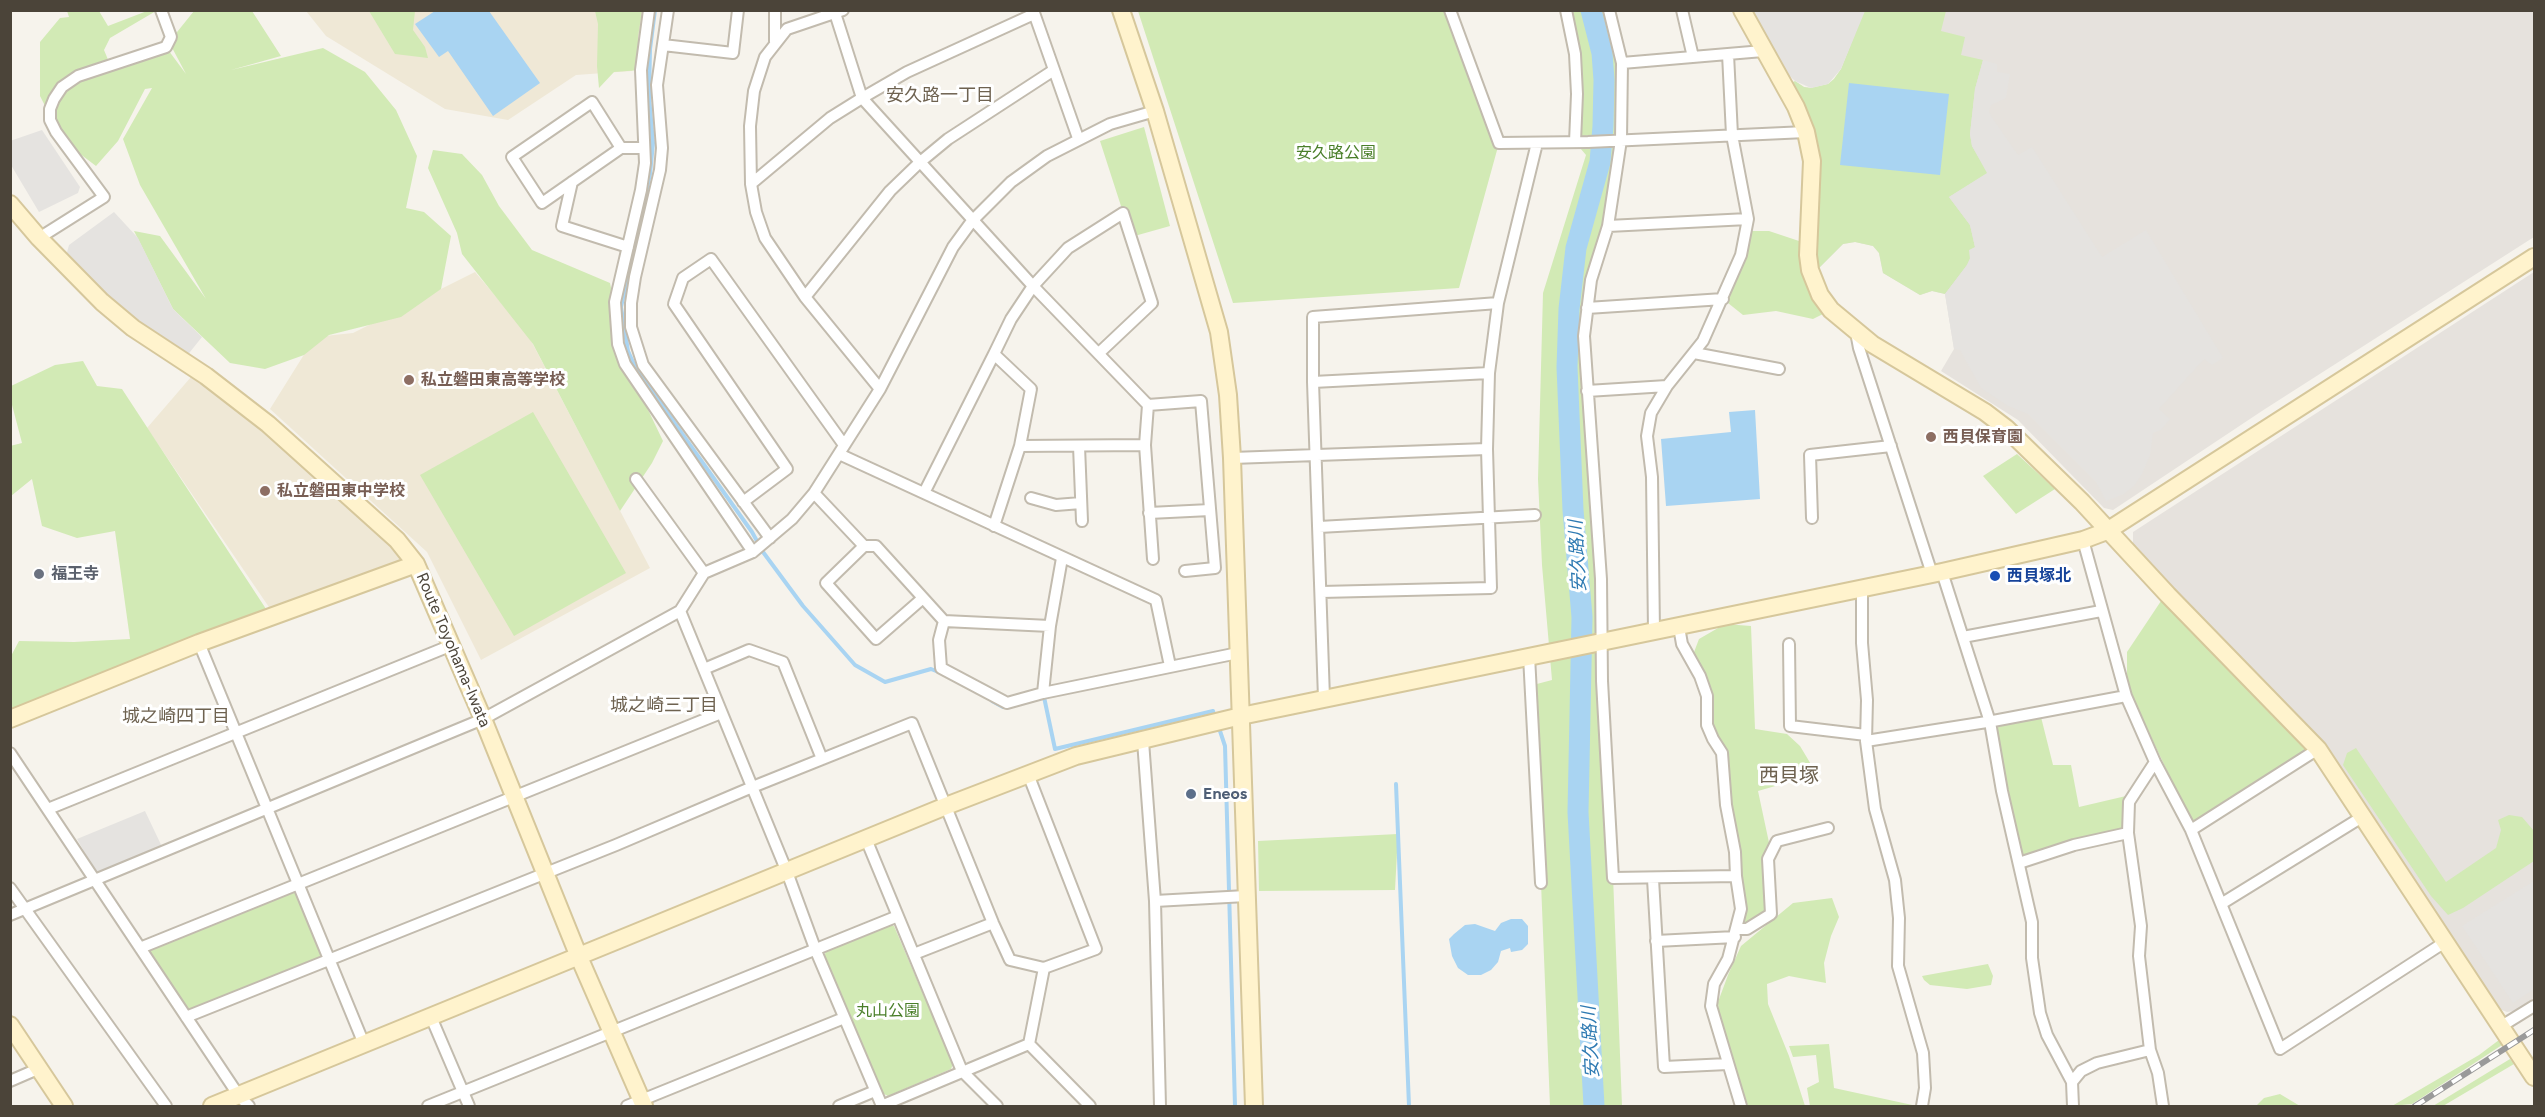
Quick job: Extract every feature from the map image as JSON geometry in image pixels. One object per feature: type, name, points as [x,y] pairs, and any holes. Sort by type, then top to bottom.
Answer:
[{"type":"street","points":[[39,238],[104,197],[56,132],[51,120],[50,109],[54,99],[62,87],[78,76],[166,47],[171,37],[161,10]]},
{"type":"street","points":[[649,10],[642,58],[641,95],[645,163],[615,302],[618,344],[625,364],[753,552]]},
{"type":"street","points":[[668,10],[657,85],[662,148],[660,170],[635,277],[631,303],[631,327],[643,365],[770,538]]},
{"type":"street","points":[[663,45],[733,53],[738,10]]},
{"type":"street","points":[[775,42],[776,10]]},
{"type":"street","points":[[1121,10],[1155,111],[1219,332],[1228,395],[1254,1107]]},
{"type":"street","points":[[1450,10],[1499,143],[1588,142],[1806,132]]},
{"type":"street","points":[[1566,10],[1575,54],[1577,94],[1575,141]]},
{"type":"street","points":[[1609,10],[1622,63],[1621,140],[1608,226],[1591,280],[1584,336],[1601,579],[1601,641],[1613,878],[1736,876]]},
{"type":"street","points":[[1682,10],[1693,57]]},
{"type":"street","points":[[1742,10],[1796,107],[1806,132],[1812,161],[1808,255],[1812,275],[1820,295],[1831,310],[1872,344],[1985,411],[2006,428],[2082,502],[2107,531],[2318,749],[2535,1077]]},
{"type":"street","points":[[880,389],[805,297],[765,238],[750,184],[750,126],[754,92],[765,57],[787,29],[839,12],[862,98],[972,221],[1148,405],[1144,445],[1153,559]]},
{"type":"street","points":[[750,184],[830,118],[862,98],[907,72],[1033,12],[1078,138]]},
{"type":"street","points":[[1622,63],[1763,51]]},
{"type":"street","points":[[1654,631],[1652,477],[1647,436],[1651,413],[1667,386],[1703,341],[1741,255],[1748,219],[1732,135],[1728,54]]},
{"type":"street","points":[[805,297],[890,191],[920,163],[948,139],[1054,70]]},
{"type":"street","points":[[621,148],[592,102],[512,157],[542,203],[621,148],[644,148]]},
{"type":"street","points":[[10,915],[483,718],[680,611],[704,573],[753,552],[792,519],[814,493],[880,389],[953,246],[972,221],[1011,182],[1047,156],[1078,138],[1110,124],[1155,111]]},
{"type":"street","points":[[1321,592],[1491,588],[1487,449],[1489,373],[1498,303],[1537,143]]},
{"type":"street","points":[[572,182],[562,226],[628,247]]},
{"type":"street","name":"Route Toyohama-Iwata","points":[[10,204],[39,238],[102,302],[132,328],[222,387],[268,424],[397,540],[416,564],[483,718],[513,797],[611,1032],[638,1105]]},
{"type":"street","points":[[924,493],[1011,319],[1033,286],[1068,248],[1123,213],[1152,303],[1099,353]]},
{"type":"street","points":[[1608,226],[1748,219]]},
{"type":"street","points":[[212,1107],[244,1101],[364,1044],[946,806],[1077,756],[1324,698],[1862,589],[2083,540],[2107,531],[2535,257]]},
{"type":"street","points":[[743,502],[787,469],[674,304],[683,278],[711,259],[841,450],[924,493],[1156,600],[1170,666]]},
{"type":"street","points":[[622,273],[635,277]]},
{"type":"street","points":[[1587,308],[1723,299]]},
{"type":"street","points":[[1324,698],[1313,382],[1313,317],[1498,303]]},
{"type":"street","points":[[1856,332],[1891,446],[1963,637],[1990,722],[2002,791],[2032,922],[2032,958],[2040,1013],[2047,1035],[2072,1082],[2073,1107]]},
{"type":"street","points":[[1694,353],[1779,369]]},
{"type":"street","points":[[994,354],[1031,389],[1020,446],[994,526]]},
{"type":"street","points":[[1313,382],[1489,373]]},
{"type":"street","points":[[1587,391],[1667,386]]},
{"type":"street","points":[[1148,405],[1200,401],[1215,568],[1185,571]]},
{"type":"street","points":[[1020,446],[1144,445]]},
{"type":"street","points":[[1079,446],[1082,521]]},
{"type":"street","points":[[1812,519],[1810,455],[1891,446]]},
{"type":"street","points":[[1232,458],[1487,449]]},
{"type":"street","points":[[636,479],[704,573]]},
{"type":"street","points":[[814,493],[864,546]]},
{"type":"street","points":[[1031,498],[1056,505],[1082,503]]},
{"type":"street","points":[[1149,513],[1210,510]]},
{"type":"street","points":[[1319,527],[1534,515]]},
{"type":"street","points":[[2083,540],[2126,696],[2156,762],[2191,830],[2280,1050],[2445,942]]},
{"type":"street","points":[[923,598],[876,639],[826,583],[864,546],[876,546],[944,621],[1050,626]]},
{"type":"street","points":[[1043,693],[1050,626],[1062,558]]},
{"type":"street","points":[[10,719],[199,643],[416,564]]},
{"type":"street","points":[[1862,589],[1862,643],[1867,700],[1866,738],[1875,809],[1895,880],[1899,918],[1898,966],[1923,1053],[1925,1088],[1923,1107]]},
{"type":"street","points":[[680,611],[750,788],[787,872],[816,951],[882,1106],[1029,1044]]},
{"type":"street","points":[[1963,637],[2101,611]]},
{"type":"street","points":[[944,621],[939,640],[941,668],[1008,703],[1043,693],[1238,653]]},
{"type":"street","points":[[1679,627],[1682,644],[1700,676],[1707,696],[1707,725],[1722,753],[1726,805],[1735,852],[1741,909],[1728,959],[1714,984],[1711,1006],[1741,1107]]},
{"type":"street","points":[[199,643],[364,1044]]},
{"type":"street","points":[[1789,644],[1790,726],[1866,738],[1990,722],[2126,696]]},
{"type":"street","points":[[48,809],[452,645]]},
{"type":"street","points":[[704,669],[749,650],[783,662],[822,759]]},
{"type":"street","points":[[1529,656],[1541,883]]},
{"type":"street","points":[[140,948],[720,713]]},
{"type":"street","points":[[186,1017],[616,845],[912,723],[1010,960],[1044,968],[1096,949],[1028,774]]},
{"type":"street","points":[[1143,741],[1155,901],[1160,1107]]},
{"type":"street","points":[[2191,830],[2318,749]]},
{"type":"street","points":[[10,753],[244,1101]]},
{"type":"street","points":[[2156,762],[2129,802],[2128,833],[2141,926],[2139,956],[2150,1050],[2158,1073],[2163,1107]]},
{"type":"street","points":[[2221,904],[2362,817]]},
{"type":"street","points":[[1656,941],[1736,933],[1771,914],[1768,858],[1777,841],[1828,828]]},
{"type":"street","points":[[2019,863],[2074,844],[2128,833]]},
{"type":"street","points":[[866,839],[962,1071],[997,1107]]},
{"type":"street","points":[[1653,879],[1664,1066],[1728,1064]]},
{"type":"street","points":[[10,888],[166,1107]]},
{"type":"street","points":[[1155,901],[1246,896]]},
{"type":"street","points":[[428,1107],[898,916]]},
{"type":"street","points":[[914,954],[993,923]]},
{"type":"street","points":[[1029,1044],[1044,968]]},
{"type":"street","points":[[2500,1027],[2535,1006]]},
{"type":"street","points":[[430,1017],[469,1107]]},
{"type":"street","points":[[638,1105],[844,1018]]},
{"type":"street","points":[[10,1025],[64,1107]]},
{"type":"street","points":[[1029,1044],[1090,1107]]},
{"type":"street","points":[[2072,1082],[2081,1071],[2097,1063],[2150,1050]]},
{"type":"street","points":[[10,1081],[40,1068]]},
{"type":"street","points":[[839,1107],[875,1092]]},
{"type":"shaded area","points":[[306,11],[643,11],[642,58],[632,71],[576,75],[508,120],[445,109],[326,36]]},
{"type":"shaded area","points":[[1742,11],[1865,11],[1841,69],[1828,84],[1811,88],[1795,81],[1763,51]]},
{"type":"shaded area","points":[[1864,11],[2534,11],[2534,237],[2265,409],[2113,510],[2104,508],[2018,420],[1941,371],[1954,349],[1945,294],[1932,291],[1920,295],[1883,273],[1879,253],[1873,246],[1855,242],[1843,244],[1812,275],[1809,217],[1820,171],[1819,147],[1795,81],[1804,87],[1811,88],[1828,84],[1834,79],[1841,69]]},
{"type":"shaded area","points":[[1983,60],[1997,64],[1997,72],[2010,74],[2006,98],[1991,105],[1989,111],[2018,155],[2032,147],[2102,257],[2146,230],[2223,358],[2212,365],[2204,359],[2159,409],[2170,419],[2161,430],[2153,433],[2150,455],[2142,474],[2134,486],[2124,494],[2106,501],[2096,482],[2028,414],[2008,406],[1981,388],[1960,350],[1954,349],[1945,294],[1967,265],[1970,259],[1969,250],[1975,247],[1970,225],[1949,197],[1987,173],[1972,146],[1970,134],[1975,89]]},
{"type":"shaded area","points":[[42,130],[80,187],[78,193],[39,212],[11,165],[10,141]]},
{"type":"shaded area","points":[[114,212],[138,238],[173,309],[202,337],[186,357],[132,328],[66,256],[69,245]]},
{"type":"shaded area","points":[[475,272],[527,333],[650,568],[481,660],[427,552],[270,409],[315,337],[353,333]]},
{"type":"shaded area","points":[[2534,272],[2534,998],[2514,1011],[2507,1012],[2497,1008],[2329,750],[2133,546],[2133,532]]},
{"type":"shaded area","points":[[197,370],[416,564],[275,616],[147,428]]},
{"type":"shaded area","points":[[145,811],[164,851],[99,878],[77,839]]},
{"type":"shaded area","points":[[2534,881],[2534,989],[2513,1003],[2462,926]]},
{"type":"green space","points":[[67,11],[99,11],[108,26],[147,11],[156,11],[110,38],[104,50],[109,62],[166,47],[186,74],[169,42],[194,11],[252,11],[281,56],[231,70],[323,48],[365,72],[396,110],[417,156],[406,208],[424,212],[451,236],[441,289],[401,317],[329,335],[304,355],[265,369],[230,363],[173,309],[134,231],[160,236],[206,299],[140,185],[123,139],[152,88],[145,89],[118,141],[96,166],[63,141],[40,96],[40,42],[60,18],[69,17]]},
{"type":"green space","points":[[369,11],[415,11],[413,30],[425,47],[428,58],[395,54]]},
{"type":"green space","points":[[595,11],[642,11],[638,37],[641,70],[614,72],[599,88],[598,24]]},
{"type":"green space","name":"安久路公園","points":[[1138,11],[1450,11],[1499,143],[1459,288],[1233,303]]},
{"type":"green space","points":[[1566,11],[1608,11],[1622,63],[1608,226],[1586,299],[1589,424],[1613,876],[1622,1106],[1550,1106],[1533,685],[1552,680],[1542,565],[1538,479],[1543,293],[1586,155],[1575,142],[1575,54]]},
{"type":"green space","points":[[1864,11],[1946,11],[1941,31],[1965,37],[1961,55],[1983,60],[1975,89],[1970,134],[1972,146],[1988,173],[1949,197],[1970,225],[1975,247],[1967,265],[1945,294],[1932,291],[1920,295],[1883,273],[1879,253],[1873,246],[1855,242],[1843,244],[1812,275],[1831,310],[1813,319],[1776,311],[1743,315],[1723,299],[1746,231],[1769,231],[1802,242],[1820,171],[1819,147],[1815,131],[1791,83],[1795,81],[1804,87],[1811,88],[1828,84],[1834,79],[1841,69]]},
{"type":"green space","points":[[1144,127],[1170,226],[1131,237],[1100,141]]},
{"type":"green space","points":[[433,150],[462,154],[482,175],[499,206],[532,250],[610,283],[628,368],[663,441],[652,463],[620,511],[533,344],[462,254],[457,233],[428,168]]},
{"type":"green space","points":[[83,361],[97,386],[122,389],[268,612],[11,712],[11,656],[19,641],[74,642],[130,639],[115,531],[77,538],[42,526],[32,479],[11,496],[10,446],[22,443],[11,401],[11,386],[55,365]]},
{"type":"green space","points":[[533,412],[626,573],[514,636],[420,475]]},
{"type":"green space","points":[[2017,454],[2055,489],[2016,514],[1983,476]]},
{"type":"green space","points":[[2161,601],[2310,754],[2194,828],[2127,686],[2127,652]]},
{"type":"green space","points":[[1725,624],[1751,626],[1755,729],[1787,734],[1800,746],[1812,766],[1810,776],[1758,791],[1771,852],[1765,918],[1737,929],[1738,889],[1728,843],[1722,753],[1707,725],[1707,696],[1691,660],[1699,639]]},
{"type":"green space","points":[[2041,717],[2053,765],[2071,765],[2079,807],[2126,796],[2129,802],[2122,834],[2018,858],[1993,721]]},
{"type":"green space","points":[[2356,748],[2446,882],[2496,848],[2501,830],[2498,820],[2509,815],[2522,817],[2534,831],[2534,861],[2463,908],[2448,915],[2431,896],[2343,765],[2347,753]]},
{"type":"green space","points":[[1398,834],[1395,890],[1259,891],[1258,841]]},
{"type":"green space","points":[[298,885],[328,956],[186,1017],[140,948]]},
{"type":"green space","points":[[1832,898],[1839,917],[1824,963],[1826,983],[1789,976],[1767,984],[1768,1004],[1789,1056],[1805,1106],[1748,1106],[1720,1038],[1718,1002],[1728,975],[1741,946],[1793,903]]},
{"type":"green space","name":"丸山公園","points":[[888,924],[894,926],[953,1064],[951,1069],[888,1096],[882,1093],[824,957],[826,951]]},
{"type":"green space","points":[[1988,964],[1993,976],[1991,985],[1967,989],[1930,985],[1922,976]]},
{"type":"green space","points":[[2499,1040],[2502,1045],[2412,1104],[2392,1106],[2479,1055]]},
{"type":"green space","points":[[1829,1044],[1834,1088],[1917,1106],[1810,1106],[1807,1088],[1819,1082],[1816,1055],[1793,1057],[1789,1046]]},
{"type":"green space","points":[[2510,1059],[2514,1064],[2443,1106],[2433,1106]]},
{"type":"green space","points":[[2280,1094],[2300,1106],[2256,1106],[2264,1098]]},
{"type":"water","points":[[435,11],[489,11],[540,83],[493,116],[448,51],[439,57],[415,24]]},
{"type":"water","points":[[1849,83],[1949,94],[1940,175],[1840,165]]},
{"type":"water","points":[[1755,410],[1760,499],[1666,506],[1661,439],[1731,432],[1729,412]]},
{"type":"water","points":[[1511,919],[1522,919],[1528,926],[1528,944],[1522,950],[1511,952],[1510,948],[1501,951],[1498,962],[1491,970],[1481,975],[1468,975],[1458,968],[1452,956],[1449,939],[1454,934],[1465,925],[1475,924],[1495,931],[1501,923]]},
{"type":"waterway","points":[[655,10],[650,49],[649,97],[653,143],[650,174],[621,307],[628,351],[636,369],[752,532],[763,552],[803,606],[855,665],[885,682],[931,669],[941,673]]},
{"type":"waterway","name":"安久路川","points":[[1591,10],[1602,53],[1603,126],[1600,162],[1576,248],[1569,309],[1567,367],[1573,510],[1582,617],[1578,812],[1594,1106]]},
{"type":"waterway","points":[[1040,697],[1044,697],[1055,749],[1213,711],[1215,718]]},
{"type":"waterway","points":[[992,701],[1003,707],[1007,706]]},
{"type":"waterway","points":[[1218,725],[1225,746],[1235,1106]]},
{"type":"waterway","points":[[1396,784],[1409,1106]]},
{"type":"railway","points":[[2415,1106],[2534,1030]]},
{"type":"place","name":"私立磐田東高等学校","points":[[409,380]]},
{"type":"place","name":"西貝保育園","points":[[1931,437]]},
{"type":"place","name":"私立磐田東中学校","points":[[265,491]]},
{"type":"place","name":"福王寺","points":[[39,574]]},
{"type":"place","name":"西貝塚北","points":[[1995,576]]},
{"type":"place","name":"Eneos","points":[[1191,794]]},
{"type":"district","name":"安久路一丁目","points":[[940,96]]},
{"type":"district","name":"城之崎三丁目","points":[[664,706]]},
{"type":"district","name":"城之崎四丁目","points":[[176,717]]},
{"type":"district","name":"西貝塚","points":[[1789,776]]}]
